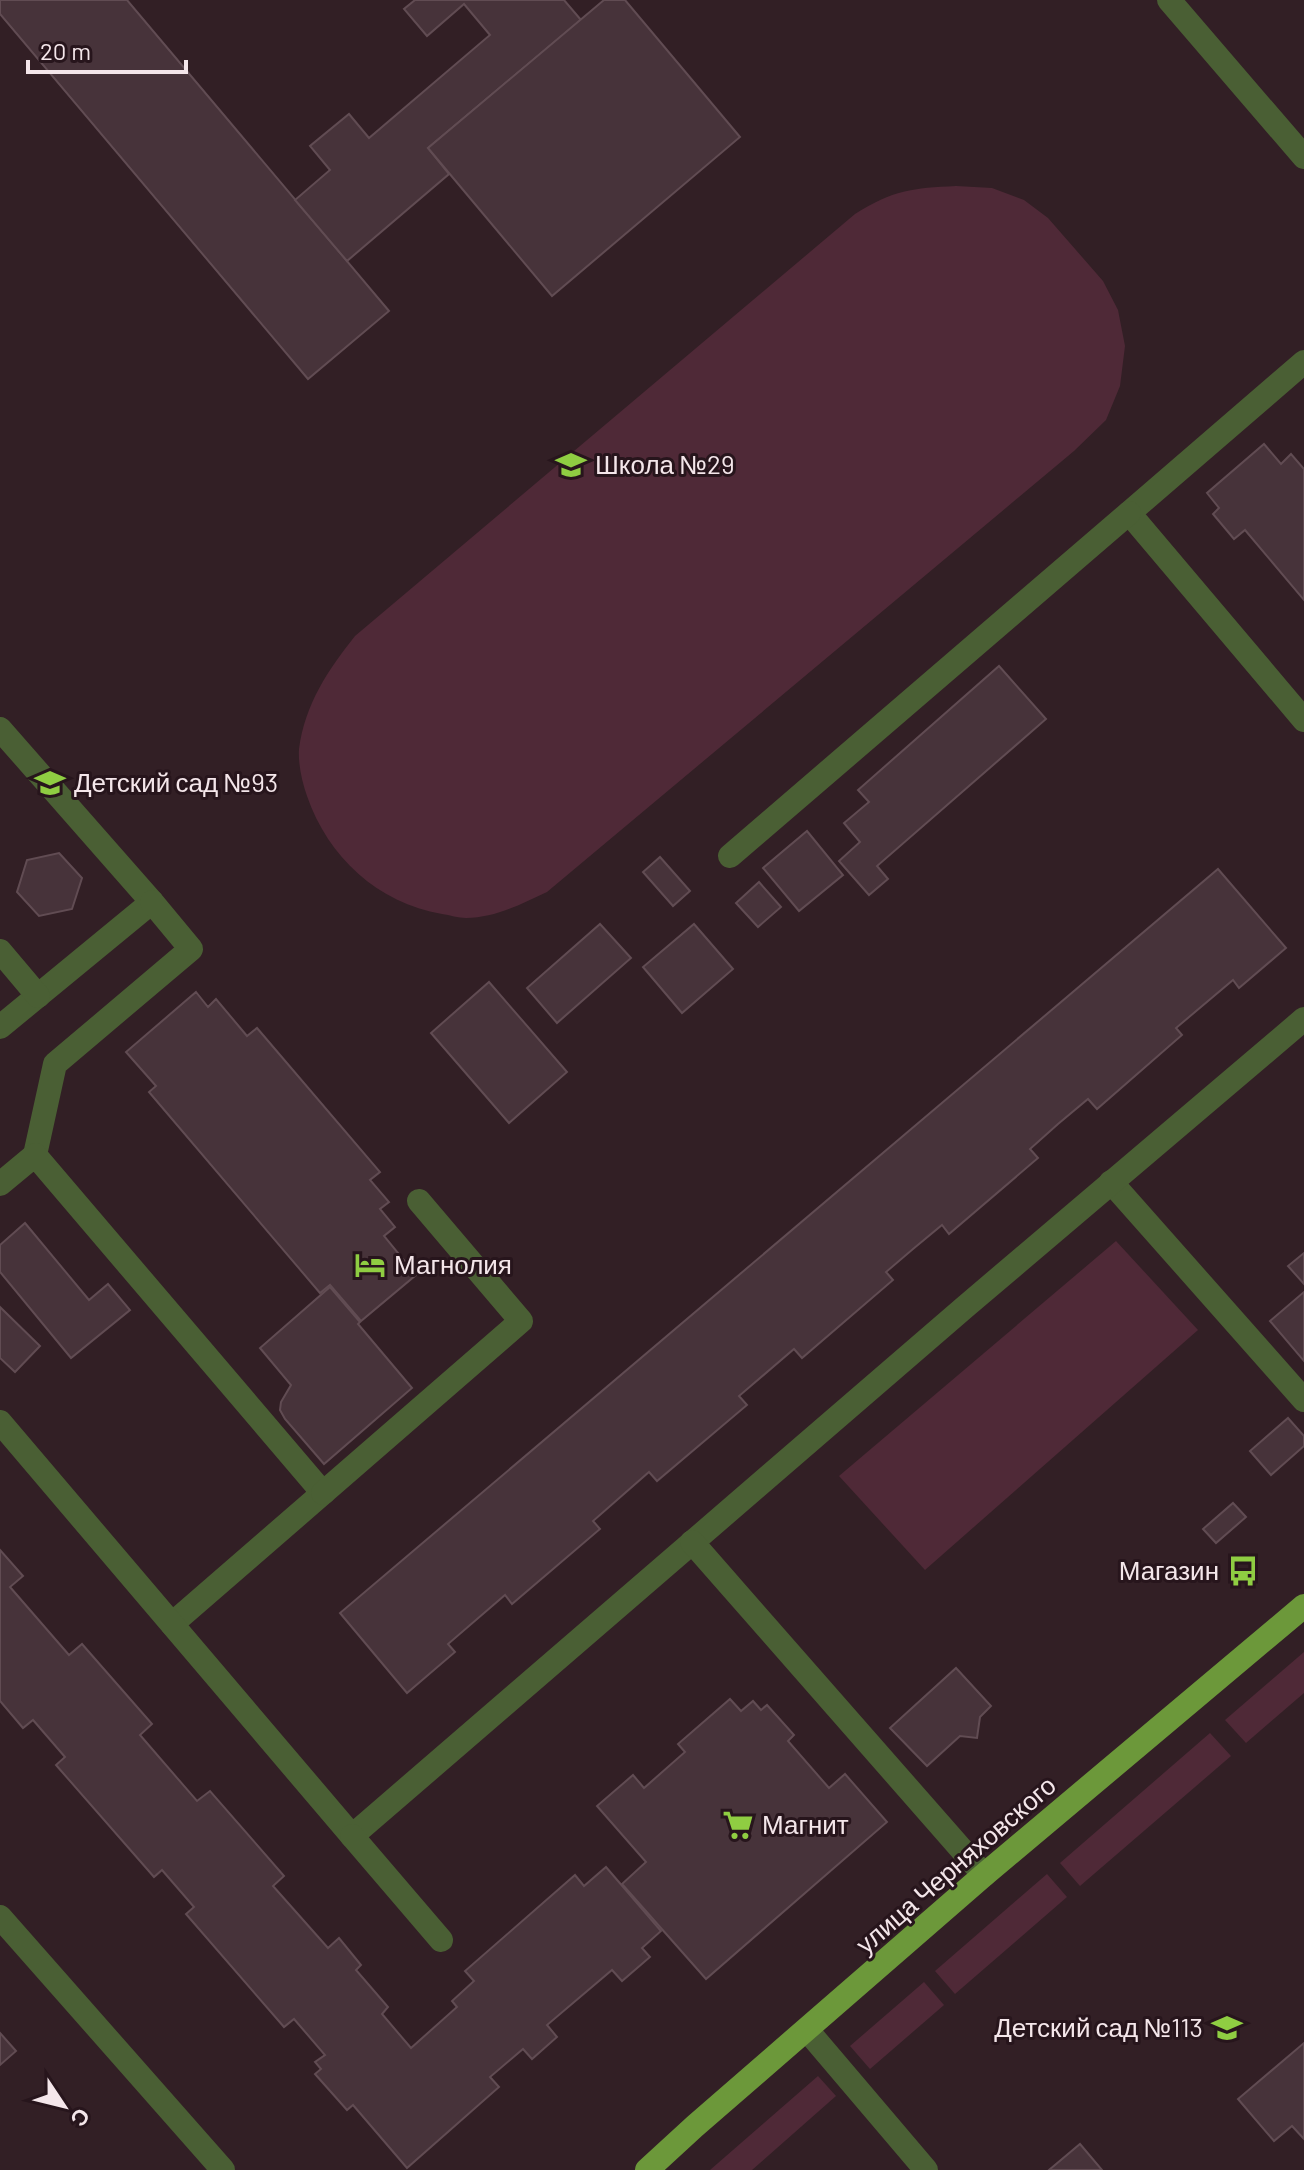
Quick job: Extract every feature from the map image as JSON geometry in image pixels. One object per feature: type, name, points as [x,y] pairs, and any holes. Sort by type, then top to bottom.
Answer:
[{"type":"main road","name":"улица Черняховского","points":[[647,2170],[984,1875],[1304,1606]]},
{"type":"street","points":[[1169,0],[1304,157]]},
{"type":"street","points":[[730,856],[1304,362]]},
{"type":"street","points":[[1129,513],[1304,720]]},
{"type":"street","points":[[0,729],[191,949],[55,1064],[35,1155],[0,1184]]},
{"type":"street","points":[[0,1027],[152,902]]},
{"type":"street","points":[[0,951],[38,996]]},
{"type":"street","points":[[352,1836],[1304,1019]]},
{"type":"street","points":[[35,1155],[323,1493]]},
{"type":"street","points":[[1111,1182],[1304,1400]]},
{"type":"street","points":[[172,1624],[521,1321],[419,1201]]},
{"type":"street","points":[[0,1422],[441,1940]]},
{"type":"street","points":[[692,1542],[984,1875]]},
{"type":"street","points":[[0,1917],[223,2170]]},
{"type":"street","points":[[807,2030],[926,2170]]},
{"type":"shaded area","points":[[956,186],[992,188],[1024,200],[1048,218],[1103,281],[1118,310],[1125,346],[1120,386],[1106,420],[1074,451],[547,892],[498,913],[463,918],[397,900],[358,874],[328,839],[316,818],[304,785],[299,755],[312,702],[355,636],[855,214],[904,192]]},
{"type":"shaded area","points":[[1116,1241],[1198,1330],[925,1570],[839,1476]]},
{"type":"shaded area","points":[[1304,1652],[1304,1693],[1246,1743],[1225,1720]]},
{"type":"shaded area","points":[[1210,1733],[1231,1756],[1080,1886],[1060,1863]]},
{"type":"shaded area","points":[[1047,1874],[1067,1897],[955,1994],[935,1971]]},
{"type":"shaded area","points":[[924,1982],[944,2005],[870,2069],[850,2046]]},
{"type":"shaded area","points":[[818,2076],[836,2096],[752,2170],[710,2170]]},
{"type":"building","points":[[0,0],[127,0],[389,311],[308,379],[0,14]]},
{"type":"building","points":[[415,0],[564,0],[581,20],[428,148],[449,174],[347,261],[295,200],[330,170],[310,146],[349,114],[369,138],[490,35],[464,4],[427,36],[404,9]]},
{"type":"building","points":[[604,0],[625,0],[740,137],[552,296],[428,148]]},
{"type":"building","points":[[1264,444],[1281,464],[1291,454],[1304,469],[1304,600],[1245,530],[1234,539],[1213,514],[1219,508],[1207,493]]},
{"type":"building","points":[[999,666],[1046,719],[877,866],[888,879],[869,895],[839,861],[860,842],[844,823],[869,802],[858,790]]},
{"type":"building","points":[[807,831],[843,875],[799,911],[763,868]]},
{"type":"building","points":[[59,853],[82,878],[72,909],[39,916],[17,892],[27,860]]},
{"type":"building","points":[[660,857],[690,891],[673,906],[643,872]]},
{"type":"building","points":[[1218,869],[1286,948],[1239,988],[1233,980],[1176,1028],[1182,1035],[1097,1109],[1088,1099],[1058,1124],[1030,1149],[1038,1158],[949,1234],[942,1225],[913,1249],[886,1272],[893,1280],[802,1358],[794,1349],[739,1396],[747,1405],[657,1481],[649,1472],[593,1521],[600,1529],[512,1604],[505,1595],[448,1644],[455,1652],[407,1693],[340,1613]]},
{"type":"building","points":[[759,882],[781,907],[758,927],[736,903]]},
{"type":"building","points":[[600,924],[631,958],[557,1023],[527,988]]},
{"type":"building","points":[[694,924],[733,969],[682,1013],[643,967]]},
{"type":"building","points":[[489,982],[567,1072],[509,1123],[431,1033]]},
{"type":"building","points":[[196,992],[208,1007],[216,999],[247,1036],[257,1028],[380,1172],[370,1180],[389,1202],[380,1209],[395,1227],[384,1236],[416,1275],[361,1321],[330,1285],[320,1293],[149,1092],[156,1086],[126,1052]]},
{"type":"building","points":[[25,1223],[89,1300],[108,1284],[130,1310],[71,1358],[0,1272],[0,1245]]},
{"type":"building","points":[[1304,1253],[1304,1284],[1288,1266]]},
{"type":"building","points":[[330,1287],[412,1388],[324,1464],[280,1410],[291,1385],[260,1348]]},
{"type":"building","points":[[1304,1292],[1304,1361],[1270,1321]]},
{"type":"building","points":[[0,1307],[40,1346],[15,1372],[0,1358]]},
{"type":"building","points":[[1288,1418],[1304,1436],[1304,1446],[1271,1475],[1250,1451]]},
{"type":"building","points":[[1233,1503],[1246,1517],[1216,1543],[1203,1529]]},
{"type":"building","points":[[0,1550],[23,1576],[10,1587],[69,1655],[82,1644],[152,1724],[140,1735],[197,1801],[210,1791],[284,1876],[273,1886],[328,1948],[339,1938],[361,1965],[356,1970],[388,2007],[382,2014],[411,2048],[457,2007],[452,2001],[474,1981],[465,1971],[575,1875],[584,1886],[606,1867],[661,1931],[642,1948],[650,1957],[622,1981],[612,1970],[547,2025],[557,2037],[532,2059],[523,2049],[490,2077],[499,2087],[407,2168],[353,2105],[347,2110],[315,2074],[321,2069],[315,2062],[325,2055],[294,2019],[284,2027],[186,1914],[194,1907],[162,1870],[154,1877],[56,1765],[65,1757],[33,1720],[23,1728],[0,1701]]},
{"type":"building","points":[[956,1668],[991,1706],[980,1717],[977,1738],[960,1736],[927,1766],[890,1728]]},
{"type":"building","points":[[730,1699],[741,1711],[753,1701],[761,1710],[767,1705],[794,1735],[788,1741],[829,1788],[845,1774],[887,1822],[706,1979],[622,1884],[646,1862],[597,1806],[633,1775],[644,1788],[685,1752],[678,1744]]},
{"type":"building","points":[[0,2033],[16,2051],[0,2065]]},
{"type":"building","points":[[1304,2043],[1304,2139],[1292,2126],[1274,2141],[1238,2099]]},
{"type":"building","points":[[1080,2144],[1102,2170],[1049,2170]]},
{"type":"place","name":"Школа №29","points":[[571,465]]},
{"type":"place","name":"Детский сад №93","points":[[50,783]]},
{"type":"place","name":"Магнолия","points":[[370,1265]]},
{"type":"place","name":"Магазин","points":[[1243,1571]]},
{"type":"place","name":"Магнит","points":[[738,1825]]},
{"type":"place","name":"Детский сад №113","points":[[1227,2028]]}]
